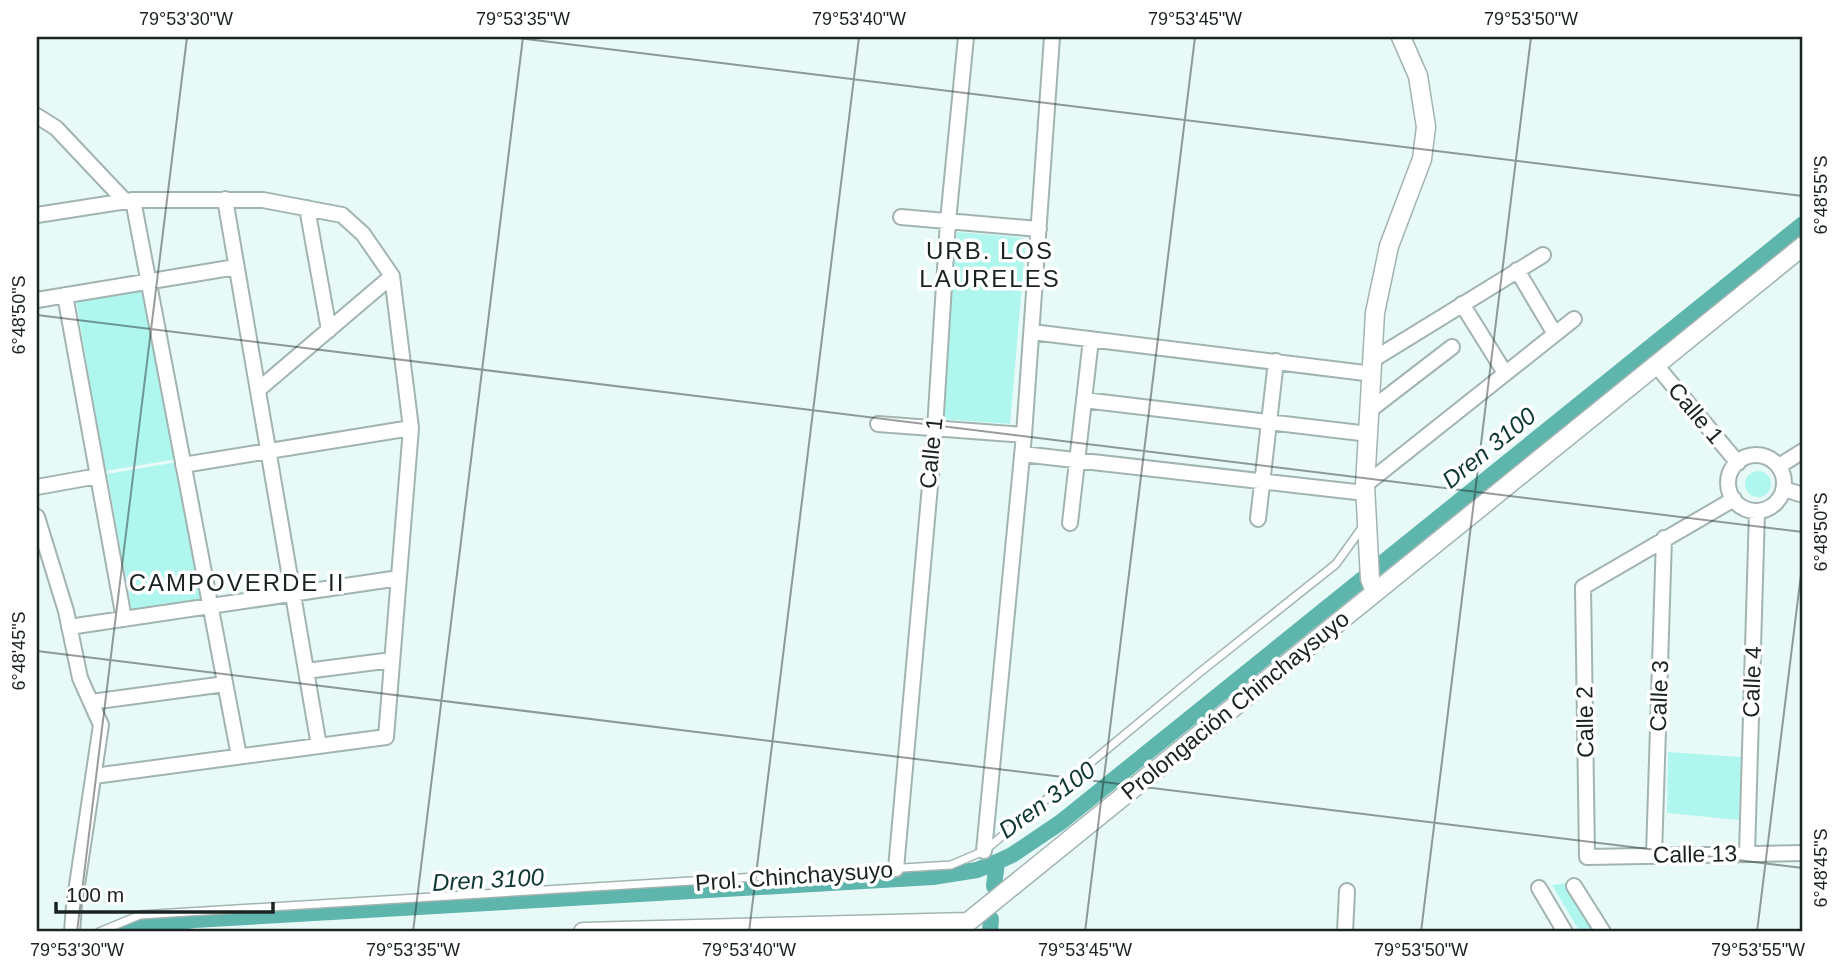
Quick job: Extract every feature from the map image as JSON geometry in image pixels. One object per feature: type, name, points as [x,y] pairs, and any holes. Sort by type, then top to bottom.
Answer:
[{"type":"street","name":"Calle 1","points":[[896,869],[965,37]]},
{"type":"street","points":[[984,851],[1023,454],[1052,37]]},
{"type":"street","points":[[1373,585],[1365,489],[1376,313],[1383,268],[1396,225],[1418,175],[1426,127],[1422,93],[1412,59],[1401,37]]},
{"type":"street","points":[[37,116],[56,128],[129,200],[148,281],[239,756]]},
{"type":"street","points":[[225,198],[319,746]]},
{"type":"street","points":[[37,215],[129,200],[225,198],[263,200],[342,215],[363,234],[392,276],[411,428],[386,737],[94,776]]},
{"type":"street","points":[[307,208],[329,330]]},
{"type":"street","points":[[901,218],[1039,229]]},
{"type":"street","name":"Prolongación Chinchaysuyo","points":[[583,932],[968,927],[1373,585],[1803,246]]},
{"type":"street","points":[[1032,332],[1276,361],[1373,366],[1462,304],[1543,255]]},
{"type":"street","points":[[37,300],[236,267]]},
{"type":"street","points":[[1517,270],[1555,334]]},
{"type":"street","points":[[258,390],[392,276]]},
{"type":"street","points":[[65,295],[124,619]]},
{"type":"street","points":[[1462,304],[1505,373]]},
{"type":"street","points":[[1023,454],[1263,481],[1365,489],[1574,319]]},
{"type":"street","points":[[1070,523],[1091,339]]},
{"type":"street","points":[[1370,410],[1452,347]]},
{"type":"street","points":[[1258,519],[1276,361]]},
{"type":"street","name":"Calle 1","points":[[1656,364],[1738,463]]},
{"type":"street","points":[[1084,400],[1369,434]]},
{"type":"street","points":[[878,424],[1024,435]]},
{"type":"street","points":[[183,465],[411,428]]},
{"type":"street","points":[[1779,466],[1803,452]]},
{"type":"street","points":[[1759,455],[1779,466],[1784,489],[1774,505],[1757,511],[1744,508],[1734,499],[1729,480],[1738,463],[1759,455]]},
{"type":"street","points":[[37,486],[98,476]]},
{"type":"street","points":[[1784,489],[1803,495]]},
{"type":"street","points":[[1664,538],[1734,499]]},
{"type":"street","name":"Calle 4","points":[[1747,853],[1757,511]]},
{"type":"street","points":[[37,517],[69,627],[80,678],[100,725],[72,932]]},
{"type":"street","name":"Calle 2","points":[[1587,857],[1583,587],[1664,538]]},
{"type":"street","name":"Calle 3","points":[[1654,855],[1664,538]]},
{"type":"street","points":[[69,627],[399,578]]},
{"type":"street","points":[[306,671],[392,660]]},
{"type":"street","points":[[91,702],[225,684]]},
{"type":"street","name":"Calle 13","points":[[1587,857],[1803,853]]},
{"type":"street","points":[[1574,887],[1603,932]]},
{"type":"street","points":[[1539,888],[1565,932]]},
{"type":"street","points":[[1345,932],[1347,891]]},
{"type":"lane","name":"Prol. Chinchaysuyo","points":[[99,932],[140,915],[951,865],[984,851],[1335,564],[1367,522]]},
{"type":"shaded area","points":[[957,232],[1026,238],[1010,424],[941,419]]},
{"type":"shaded area","points":[[145,289],[177,459],[105,471],[76,300]]},
{"type":"shaded area","points":[[177,462],[204,602],[132,612],[107,474]]},
{"type":"shaded area","points":[[1758,471],[1767,475],[1771,484],[1767,493],[1758,497],[1749,493],[1745,484],[1749,475]]},
{"type":"shaded area","points":[[1668,752],[1741,757],[1739,820],[1667,813]]},
{"type":"shaded area","points":[[1567,883],[1595,927],[1594,932],[1580,932],[1552,885]]},
{"type":"waterway","name":"Dren 3100","points":[[127,932],[135,928],[194,920],[933,877],[977,870],[997,862],[1061,822],[1803,224]]},
{"type":"waterway","points":[[994,886],[997,862]]},
{"type":"waterway","points":[[990,932],[991,919]]},
{"type":"district","name":"URB. LOS LAURELES","points":[[990,265]]},
{"type":"district","name":"CAMPOVERDE II","points":[[237,583]]}]
